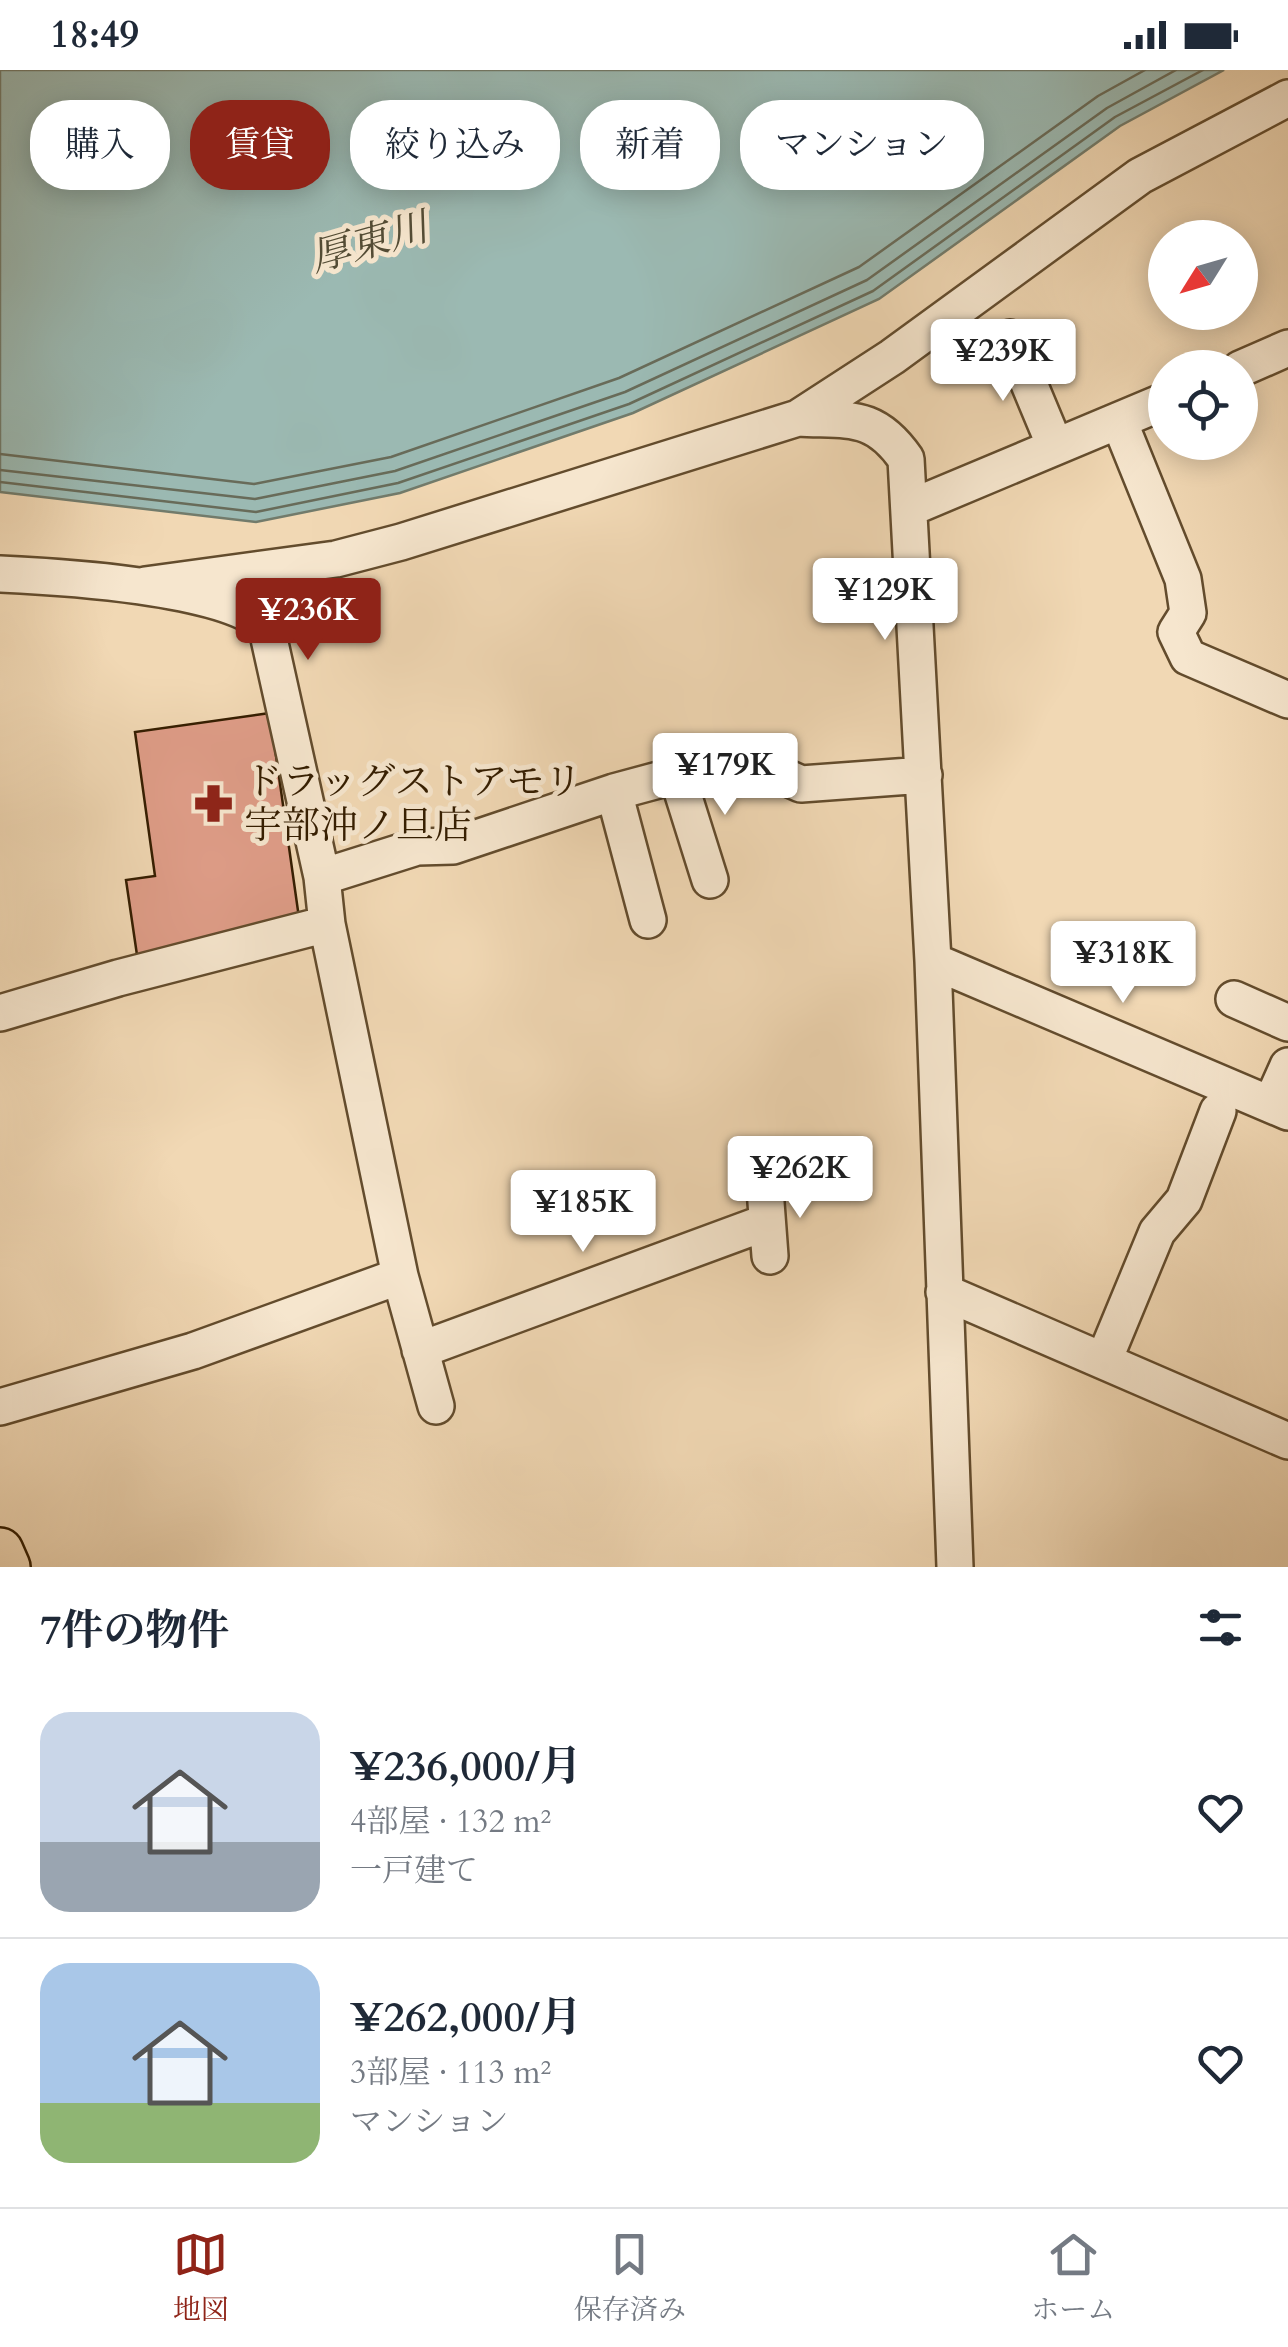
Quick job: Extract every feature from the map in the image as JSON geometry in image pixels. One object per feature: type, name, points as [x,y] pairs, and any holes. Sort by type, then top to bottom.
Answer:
[{"type":"main road","points":[[0,1550],[7,1567]]},
{"type":"street","points":[[144,585],[237,575],[384,546],[798,418],[892,357],[1140,176],[1288,98]]},
{"type":"street","points":[[1010,338],[1056,446]]},
{"type":"street","points":[[1258,361],[1288,348]]},
{"type":"street","points":[[910,508],[1148,409]]},
{"type":"street","points":[[798,418],[866,422],[888,433],[906,459],[933,961],[955,1567]]},
{"type":"street","points":[[1120,421],[1183,579],[1188,613],[1176,632],[1188,657],[1288,700]]},
{"type":"street","points":[[0,574],[144,585],[248,610],[266,625],[322,877],[327,924],[400,1276],[436,1406]]},
{"type":"street","points":[[322,877],[417,847],[453,846],[614,792],[751,755],[768,769],[801,784],[924,774]]},
{"type":"street","points":[[677,775],[710,880]]},
{"type":"street","points":[[614,792],[648,920]]},
{"type":"street","points":[[0,1014],[118,978],[327,924]]},
{"type":"street","points":[[933,961],[1279,1108],[1288,1066]]},
{"type":"street","points":[[1234,999],[1288,1023]]},
{"type":"street","points":[[1104,1360],[1158,1232],[1184,1200],[1218,1112]]},
{"type":"street","points":[[420,1350],[768,1222]]},
{"type":"street","points":[[0,1406],[193,1350],[400,1276]]},
{"type":"street","points":[[944,1292],[1288,1442]]},
{"type":"water","name":"厚東川","points":[[0,70],[1224,70],[1120,126],[879,299],[633,413],[400,493],[256,522],[0,492]]},
{"type":"building","name":"ドラッグストアモリ 宇部沖ノ旦店","points":[[270,713],[301,932],[137,955],[126,880],[155,876],[135,732]]},
{"type":"place","name":"ドラッグストアモリ 宇部沖ノ旦店","points":[[214,804]]}]
